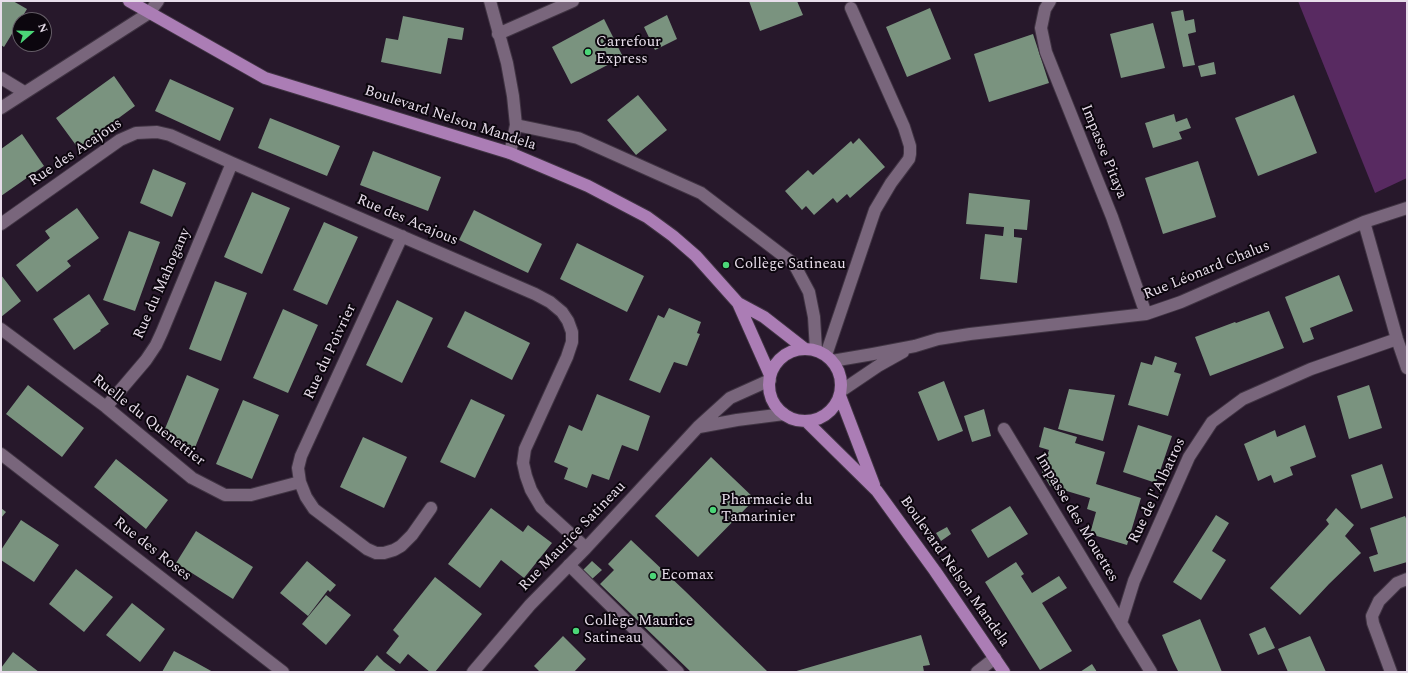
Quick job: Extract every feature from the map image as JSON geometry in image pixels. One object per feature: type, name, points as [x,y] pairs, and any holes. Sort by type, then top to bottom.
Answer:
[{"type":"main road","name":"Boulevard Nelson Mandela","points":[[129,1],[149,14],[265,78],[510,153],[588,186],[647,216],[696,256],[738,303],[770,377]]},
{"type":"main road","name":"Boulevard Nelson Mandela","points":[[738,303],[764,317],[820,354]]},
{"type":"main road","points":[[793,350],[820,354],[838,370],[841,380],[841,394],[835,406],[818,420],[807,422],[795,420],[777,408],[769,389],[770,377],[775,364],[783,356],[793,350]]},
{"type":"main road","name":"Boulevard Nelson Mandela","points":[[841,394],[876,491]]},
{"type":"main road","name":"Boulevard Nelson Mandela","points":[[807,422],[876,491],[935,571],[1004,672]]},
{"type":"street","points":[[1,108],[149,14],[158,1]]},
{"type":"street","points":[[490,1],[507,62],[516,125],[510,153]]},
{"type":"street","points":[[498,34],[573,1]]},
{"type":"street","name":"Impasse Pitaya","points":[[1050,1],[1045,9],[1041,28],[1046,52],[1112,217],[1146,314]]},
{"type":"street","points":[[820,354],[875,210],[891,183],[909,159],[910,154],[910,146],[904,127],[851,8]]},
{"type":"street","points":[[1,78],[24,92]]},
{"type":"street","points":[[516,125],[578,138],[701,193],[794,264],[809,292],[820,354]]},
{"type":"street","name":"Rue des Acajous","points":[[1,224],[120,140],[136,132],[157,132],[170,135],[535,294],[550,302],[562,312],[568,321],[572,332],[572,342],[567,357],[525,448],[524,463],[526,476],[531,490],[541,507],[586,548]]},
{"type":"street","name":"Rue du Mahogany","points":[[106,407],[146,360],[156,345],[232,163]]},
{"type":"street","name":"Rue Léonard Chalus","points":[[820,354],[873,354],[915,346],[938,339],[970,334],[1146,314],[1181,302],[1364,222],[1407,208]]},
{"type":"street","points":[[1364,222],[1397,339],[1407,368]]},
{"type":"street","name":"Rue du Poivrier","points":[[300,482],[298,468],[301,456],[402,236]]},
{"type":"street","name":"Ruelle du Quenettier","points":[[1,329],[106,407],[192,478],[225,495],[251,495],[300,482]]},
{"type":"street","name":"Rue de l'Albatros","points":[[1121,623],[1134,581],[1189,457],[1212,422],[1242,399],[1311,369],[1397,339]]},
{"type":"street","name":"Rue Léonard Chalus","points":[[841,394],[878,366],[915,346]]},
{"type":"street","name":"Rue Maurice Satineau","points":[[474,672],[530,605],[586,548],[698,427],[730,398],[770,377]]},
{"type":"street","points":[[698,427],[784,414]]},
{"type":"street","name":"Impasse des Mouettes","points":[[1004,428],[1121,623]]},
{"type":"street","name":"Rue des Roses","points":[[1,454],[283,672]]},
{"type":"street","points":[[300,482],[306,497],[314,509],[367,549],[376,553],[394,550],[401,546],[412,535],[431,508]]},
{"type":"street","points":[[569,565],[678,672]]},
{"type":"street","points":[[1391,672],[1373,623],[1372,616],[1379,601],[1397,583],[1407,579]]},
{"type":"street","points":[[1121,623],[1151,672]]},
{"type":"street","points":[[977,672],[995,658]]},
{"type":"shaded area","points":[[1298,1],[1407,1],[1407,178],[1375,193]]},
{"type":"building","points":[[1,1],[13,1],[27,9],[25,12],[12,12],[12,34],[4,47],[1,45]]},
{"type":"building","points":[[749,1],[797,1],[803,15],[760,31]]},
{"type":"building","points":[[930,8],[951,59],[907,77],[886,27]]},
{"type":"building","points":[[1183,10],[1185,21],[1194,19],[1196,32],[1188,34],[1195,65],[1183,67],[1171,12]]},
{"type":"building","points":[[667,15],[677,39],[655,50],[644,27]]},
{"type":"building","points":[[403,16],[464,28],[462,40],[448,38],[441,74],[381,62],[386,38],[398,40]]},
{"type":"building","name":"Carrefour Express","points":[[604,19],[623,57],[571,84],[552,47]]},
{"type":"building","points":[[1153,23],[1165,68],[1121,78],[1110,34]]},
{"type":"building","points":[[1033,34],[1049,83],[989,102],[974,54]]},
{"type":"building","points":[[1214,62],[1216,74],[1201,77],[1198,66]]},
{"type":"building","points":[[114,76],[135,106],[78,148],[56,118]]},
{"type":"building","points":[[170,79],[234,108],[220,141],[155,111]]},
{"type":"building","points":[[638,95],[667,130],[636,155],[607,120]]},
{"type":"building","points":[[1294,95],[1317,153],[1258,176],[1235,118]]},
{"type":"building","points":[[1174,114],[1176,122],[1187,118],[1191,128],[1179,132],[1182,139],[1153,148],[1145,123]]},
{"type":"building","points":[[270,118],[340,146],[327,176],[258,148]]},
{"type":"building","points":[[22,134],[44,166],[1,196],[1,149]]},
{"type":"building","points":[[859,138],[885,167],[850,198],[847,194],[837,203],[833,198],[814,215],[806,206],[802,210],[785,191],[808,170],[813,175],[851,141],[853,144]]},
{"type":"building","points":[[373,151],[441,177],[428,211],[360,185]]},
{"type":"building","points":[[1198,161],[1216,217],[1163,234],[1145,178]]},
{"type":"building","points":[[153,169],[186,183],[172,217],[140,203]]},
{"type":"building","points":[[252,192],[290,208],[262,274],[224,257]]},
{"type":"building","points":[[969,193],[1030,200],[1027,230],[1014,229],[1014,237],[1022,238],[1017,283],[980,279],[985,234],[1003,236],[1004,227],[966,224]]},
{"type":"building","points":[[77,208],[99,238],[67,261],[71,266],[37,292],[16,265],[50,238],[45,231]]},
{"type":"building","points":[[474,210],[542,244],[528,273],[459,240]]},
{"type":"building","points":[[324,222],[358,237],[327,305],[293,290]]},
{"type":"building","points":[[129,231],[160,242],[135,311],[103,300]]},
{"type":"building","points":[[577,243],[644,276],[627,312],[560,279]]},
{"type":"building","points":[[1,275],[21,301],[1,317]]},
{"type":"building","points":[[1339,275],[1353,311],[1310,328],[1314,339],[1303,343],[1285,297]]},
{"type":"building","points":[[215,281],[247,293],[221,361],[189,349]]},
{"type":"building","points":[[89,294],[109,324],[74,350],[53,319]]},
{"type":"building","points":[[397,300],[433,318],[402,383],[366,365]]},
{"type":"building","points":[[669,308],[701,322],[697,333],[700,334],[687,366],[674,362],[660,393],[629,380],[658,315],[664,318]]},
{"type":"building","points":[[283,309],[318,325],[288,393],[253,378]]},
{"type":"building","points":[[465,311],[530,343],[512,380],[447,347]]},
{"type":"building","points":[[1269,311],[1284,348],[1210,376],[1195,337]]},
{"type":"building","points":[[1155,356],[1177,363],[1174,372],[1181,374],[1168,416],[1128,405],[1141,362],[1152,365]]},
{"type":"building","points":[[187,375],[219,389],[194,450],[162,436]]},
{"type":"building","points":[[944,381],[963,431],[938,441],[918,392]]},
{"type":"building","points":[[28,385],[84,428],[62,457],[6,414]]},
{"type":"building","points":[[1369,385],[1382,428],[1349,439],[1337,396]]},
{"type":"building","points":[[1069,389],[1115,395],[1103,441],[1058,429]]},
{"type":"building","points":[[597,394],[650,416],[638,451],[622,445],[609,480],[592,474],[587,488],[564,479],[568,468],[554,462],[569,425],[582,431]]},
{"type":"building","points":[[471,399],[505,415],[475,478],[440,462]]},
{"type":"building","points":[[243,400],[279,415],[252,479],[216,464]]},
{"type":"building","points":[[984,409],[991,436],[972,442],[964,416]]},
{"type":"building","points":[[1138,425],[1172,436],[1156,483],[1123,472]]},
{"type":"building","points":[[1305,425],[1316,457],[1290,467],[1293,475],[1274,483],[1271,475],[1258,481],[1244,444],[1275,430],[1277,437]]},
{"type":"building","points":[[1044,427],[1077,437],[1075,443],[1105,452],[1096,484],[1141,498],[1127,545],[1090,534],[1096,512],[1087,509],[1090,498],[1050,486],[1042,472],[1049,450],[1039,447]]},
{"type":"building","points":[[363,437],[407,457],[384,508],[340,487]]},
{"type":"building","points":[[711,457],[755,499],[698,557],[655,516]]},
{"type":"building","points":[[116,459],[168,500],[146,529],[94,487]]},
{"type":"building","points":[[1382,464],[1393,498],[1361,509],[1351,475]]},
{"type":"building","points":[[1010,506],[1028,534],[988,558],[971,530]]},
{"type":"building","points":[[1,508],[6,512],[1,518]]},
{"type":"building","points":[[491,508],[523,532],[528,525],[552,543],[524,578],[501,560],[480,588],[448,564]]},
{"type":"building","points":[[1336,508],[1354,525],[1345,536],[1361,553],[1300,615],[1270,588],[1329,524],[1326,520]]},
{"type":"building","points":[[1216,515],[1229,523],[1212,551],[1226,560],[1201,600],[1173,582]]},
{"type":"building","points":[[1405,516],[1407,521],[1407,562],[1374,572],[1369,557],[1378,554],[1370,528]]},
{"type":"building","points":[[21,520],[59,545],[34,582],[1,560],[1,550]]},
{"type":"building","points":[[947,527],[951,534],[941,541],[936,533]]},
{"type":"building","points":[[196,531],[253,567],[233,599],[176,563]]},
{"type":"building","points":[[631,540],[768,672],[691,672],[600,584],[614,570],[608,564]]},
{"type":"building","points":[[307,561],[336,585],[330,592],[328,590],[308,616],[280,593]]},
{"type":"building","points":[[592,561],[602,570],[592,579],[583,570]]},
{"type":"building","points":[[1016,562],[1024,574],[1021,576],[1032,593],[1059,576],[1067,588],[1042,603],[1072,651],[1040,670],[985,582]]},
{"type":"building","points":[[76,569],[113,597],[84,632],[49,604]]},
{"type":"building","points":[[435,577],[482,614],[435,672],[430,672],[408,654],[400,664],[386,653],[399,636],[393,630]]},
{"type":"building","points":[[326,595],[351,615],[326,645],[302,624]]},
{"type":"building","points":[[132,603],[165,629],[140,662],[106,635]]},
{"type":"building","points":[[1200,619],[1222,672],[1178,671],[1162,635]]},
{"type":"building","points":[[1265,627],[1275,648],[1258,655],[1249,634]]},
{"type":"building","points":[[921,635],[930,665],[923,666],[924,672],[793,672]]},
{"type":"building","points":[[563,636],[586,659],[574,672],[540,672],[534,666]]},
{"type":"building","points":[[1310,636],[1326,672],[1288,672],[1278,649]]},
{"type":"building","points":[[174,651],[195,662],[213,672],[162,672]]},
{"type":"building","points":[[13,652],[39,672],[1,672],[1,668]]},
{"type":"building","points":[[377,655],[384,662],[397,672],[363,672]]},
{"type":"building","points":[[1092,664],[1097,672],[1080,672]]},
{"type":"place","name":"Carrefour Express","points":[[588,52]]},
{"type":"place","name":"Collège Satineau","points":[[726,265]]},
{"type":"place","name":"Pharmacie du Tamarinier","points":[[713,510]]},
{"type":"place","name":"Ecomax","points":[[653,576]]},
{"type":"place","name":"Collège Maurice Satineau","points":[[576,631]]}]
